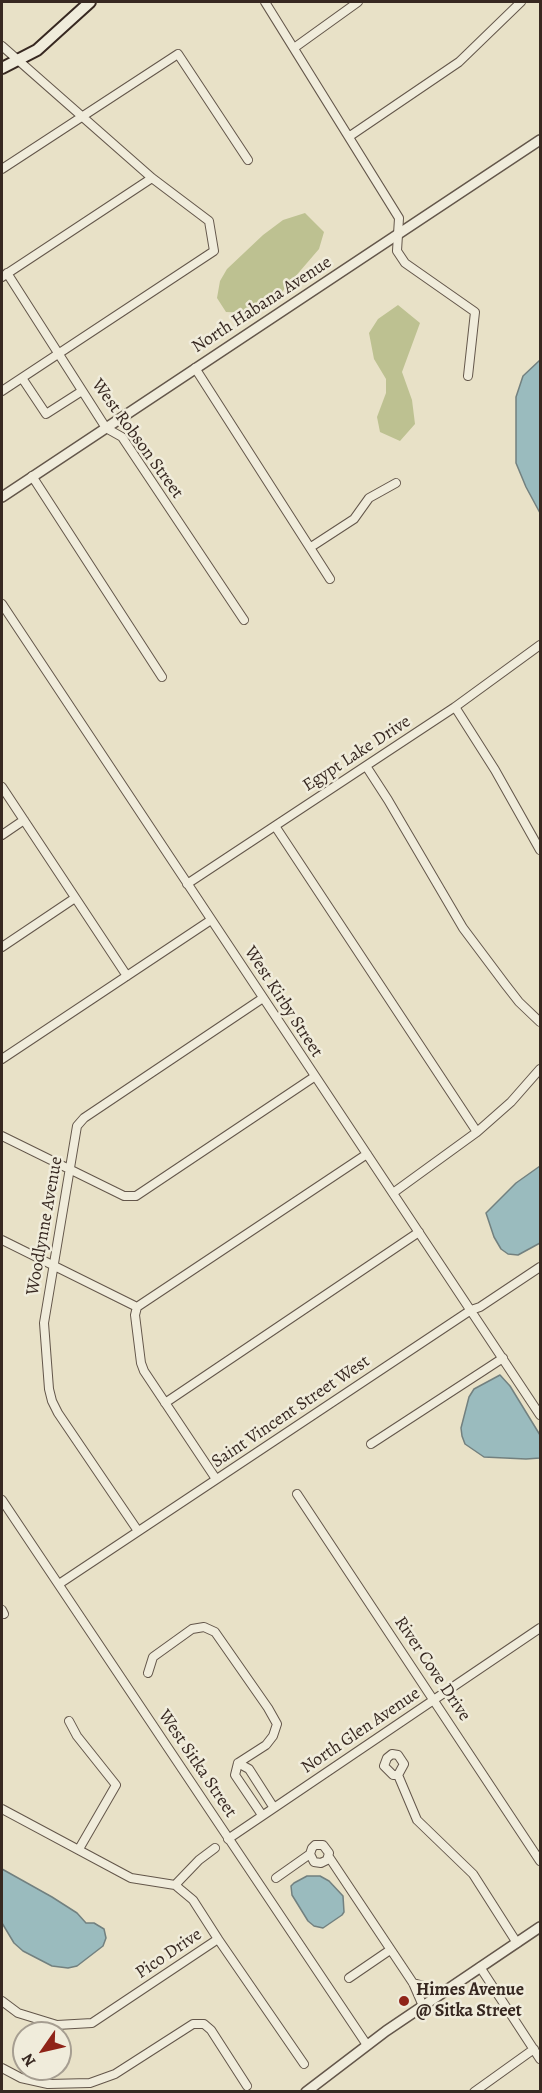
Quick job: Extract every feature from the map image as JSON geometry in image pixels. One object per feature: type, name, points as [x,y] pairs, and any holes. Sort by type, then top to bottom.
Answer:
[{"type":"main road","points":[[2,68],[37,50],[90,2]]},
{"type":"street","points":[[265,2],[399,218],[397,250],[405,263],[475,312],[468,376]]},
{"type":"street","points":[[294,48],[358,2]]},
{"type":"street","points":[[350,136],[459,62],[521,2]]},
{"type":"street","points":[[2,46],[152,178],[209,222],[214,250],[2,391]]},
{"type":"street","points":[[2,169],[178,54],[248,160]]},
{"type":"street","name":"North Habana Avenue","points":[[2,497],[540,140]]},
{"type":"street","points":[[4,275],[152,178]]},
{"type":"street","name":"West Robson Street","points":[[4,275],[59,354],[106,428],[122,437],[244,621]]},
{"type":"street","points":[[195,368],[330,579]]},
{"type":"street","points":[[22,378],[46,414],[82,391]]},
{"type":"street","points":[[32,476],[162,677]]},
{"type":"street","points":[[310,547],[354,519],[369,498],[396,483]]},
{"type":"street","name":"West Kirby Street","points":[[2,604],[540,1415]]},
{"type":"street","name":"Egypt Lake Drive","points":[[187,884],[455,707],[540,645]]},
{"type":"street","points":[[455,707],[495,770],[540,850]]},
{"type":"street","points":[[366,766],[463,927],[504,984],[540,1022]]},
{"type":"street","points":[[2,787],[127,976]]},
{"type":"street","points":[[2,835],[24,820]]},
{"type":"street","points":[[275,826],[477,1132]]},
{"type":"street","points":[[2,948],[75,898]]},
{"type":"street","points":[[2,1059],[211,920]]},
{"type":"street","name":"Woodlynne Avenue","points":[[138,1531],[52,1401],[44,1344],[44,1323],[76,1126],[84,1118],[263,998]]},
{"type":"street","points":[[393,1193],[477,1132],[511,1102],[540,1069]]},
{"type":"street","points":[[2,1136],[124,1196],[136,1196],[314,1077]]},
{"type":"street","points":[[216,1479],[144,1371],[135,1315],[137,1307],[367,1154]]},
{"type":"street","points":[[165,1403],[419,1232]]},
{"type":"street","points":[[2,1240],[137,1307]]},
{"type":"street","name":"Saint Vincent Street West","points":[[59,1584],[471,1310],[540,1267]]},
{"type":"street","points":[[370,1444],[503,1358]]},
{"type":"street","name":"River Cove Drive","points":[[297,1494],[540,1861]]},
{"type":"street","name":"West Sitka Street","points":[[2,1500],[367,2045]]},
{"type":"street","points":[[148,1673],[153,1657],[192,1629],[204,1627],[215,1632],[277,1724],[273,1736],[266,1744],[238,1763],[235,1775],[262,1815]]},
{"type":"street","name":"North Glen Avenue","points":[[228,1839],[540,1628]]},
{"type":"street","points":[[69,1720],[77,1736],[116,1785],[79,1849]]},
{"type":"street","points":[[238,1763],[249,1768],[274,1808]]},
{"type":"street","points":[[398,1775],[417,1820],[473,1875],[517,1943]]},
{"type":"street","points":[[2,1809],[131,1878],[175,1885],[194,1900],[218,1940]]},
{"type":"street","points":[[329,1857],[317,1863],[311,1859],[312,1848],[319,1844],[326,1847],[329,1857],[413,1983],[423,2006]]},
{"type":"street","points":[[175,1885],[199,1860],[215,1848]]},
{"type":"street","points":[[276,1878],[310,1854]]},
{"type":"street","points":[[306,2091],[319,2088],[367,2045],[540,1927]]},
{"type":"street","name":"Pico Drive","points":[[2,2001],[18,2013],[57,2025],[92,2024],[218,1940],[304,2064]]},
{"type":"street","points":[[349,1978],[390,1950]]},
{"type":"street","points":[[480,1967],[540,2059]]},
{"type":"street","points":[[413,1983],[424,1986],[436,1997]]},
{"type":"street","points":[[2,2068],[21,2078],[48,2084],[90,2083],[115,2074],[194,2024],[204,2024],[211,2030],[247,2086]]},
{"type":"street","points":[[474,2091],[534,2049]]},
{"type":"green space","points":[[305,213],[324,232],[319,249],[276,299],[252,313],[226,312],[217,298],[220,281],[227,269],[263,235],[283,220]]},
{"type":"green space","points":[[398,305],[420,323],[402,372],[412,400],[415,424],[400,441],[380,432],[377,417],[386,393],[386,379],[374,359],[369,333],[378,319]]},
{"type":"water","points":[[540,360],[540,513],[516,463],[516,397],[523,376]]},
{"type":"water","points":[[540,1166],[540,1243],[518,1255],[508,1254],[501,1249],[494,1237],[486,1213],[516,1183]]},
{"type":"water","points":[[500,1375],[510,1386],[540,1435],[540,1458],[484,1457],[465,1444],[461,1428],[469,1397],[474,1389]]},
{"type":"water","points":[[2,1869],[77,1913],[86,1923],[94,1923],[104,1929],[106,1938],[103,1946],[77,1966],[68,1968],[52,1966],[23,1951],[14,1943],[2,1923]]},
{"type":"water","points":[[307,1876],[320,1876],[329,1881],[343,1896],[344,1912],[323,1928],[314,1926],[308,1921],[292,1895],[291,1886]]},
{"type":"place","name":"Himes Avenue @ Sitka Street","points":[[404,2001]]}]
